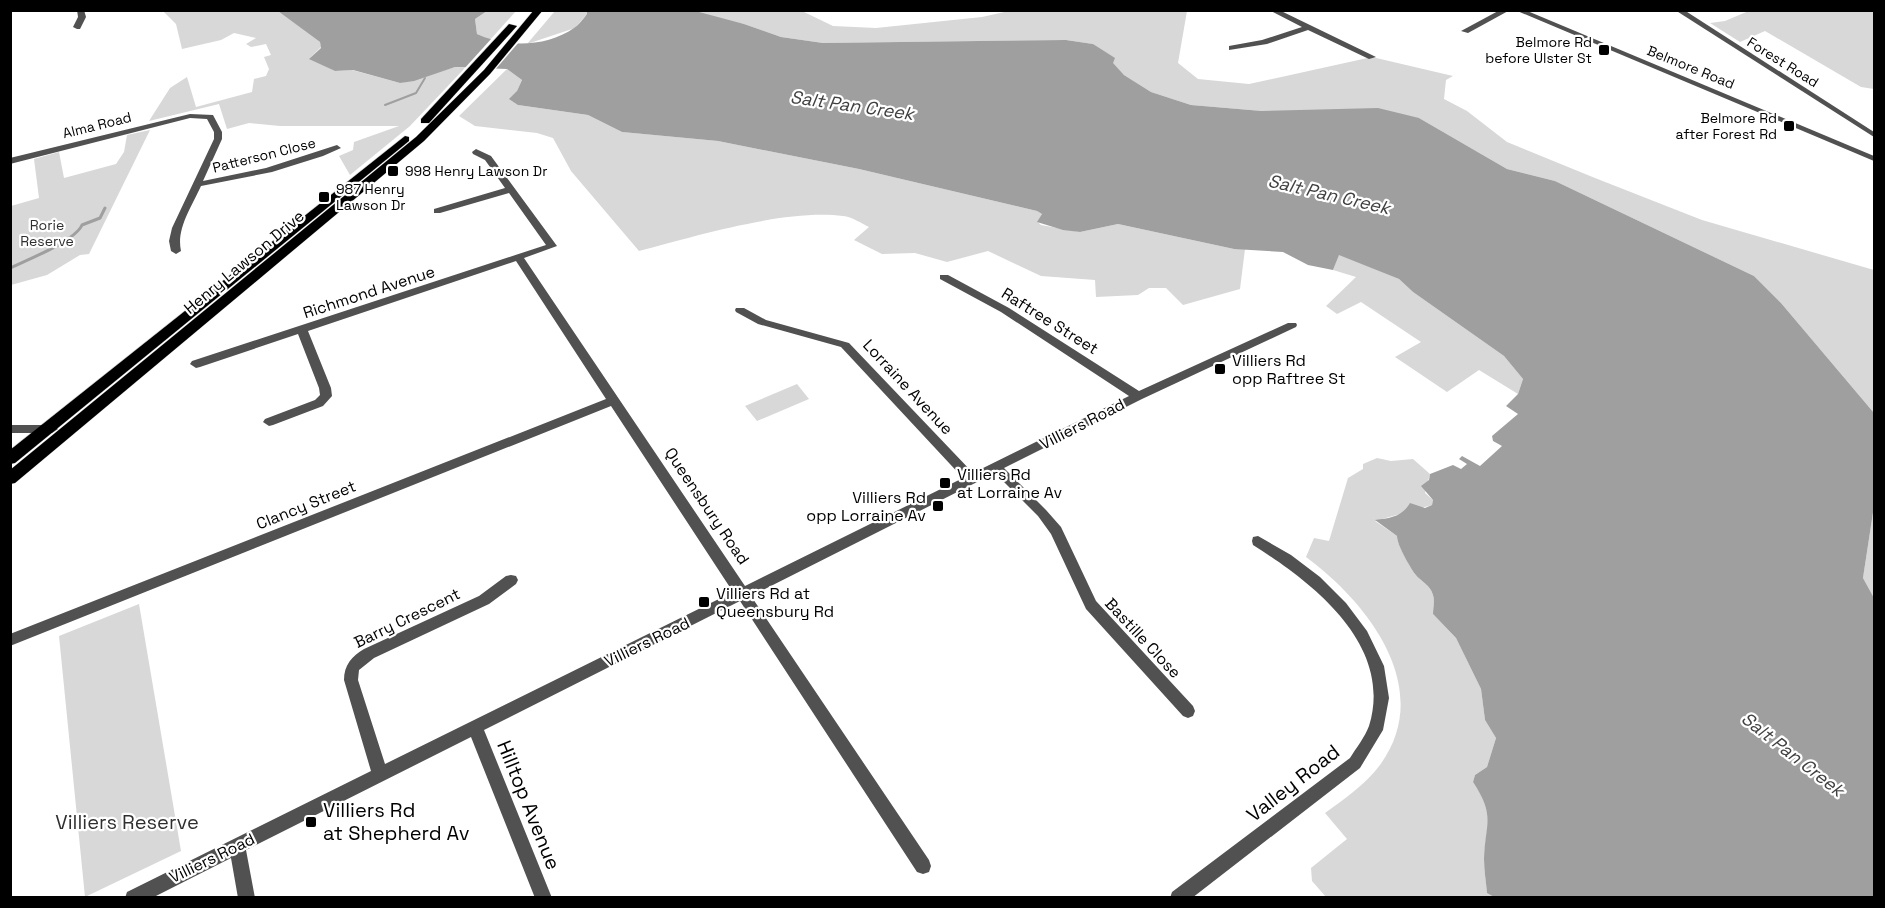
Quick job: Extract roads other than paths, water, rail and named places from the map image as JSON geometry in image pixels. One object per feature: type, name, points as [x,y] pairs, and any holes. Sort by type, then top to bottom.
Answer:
[{"type":"main road","name":"Henry Lawson Drive","points":[[10,459],[408,136],[465,80],[526,10]]},
{"type":"main road","name":"Henry Lawson Drive","points":[[10,479],[420,139],[478,81],[539,10]]},
{"type":"street","points":[[77,27],[82,17],[80,10]]},
{"type":"street","points":[[1272,10],[1372,57]]},
{"type":"street","points":[[1465,31],[1508,10]]},
{"type":"street","name":"Belmore Road","points":[[1518,10],[1875,157]]},
{"type":"street","name":"Forest Road","points":[[1678,10],[1873,133]]},
{"type":"street","points":[[1232,48],[1264,42],[1308,27]]},
{"type":"street","name":"Alma Road","points":[[10,161],[190,116],[210,117],[218,132],[218,139],[198,184]]},
{"type":"street","name":"Patterson Close","points":[[198,184],[248,176],[309,159],[337,148]]},
{"type":"street","points":[[437,211],[511,189],[488,158],[476,152]]},
{"type":"street","points":[[176,251],[174,241],[177,228],[198,184]]},
{"type":"street","name":"Richmond Avenue","points":[[196,364],[552,246],[511,189]]},
{"type":"street","name":"Queensbury Road","points":[[519,258],[923,866]]},
{"type":"street","name":"Raftree Street","points":[[944,277],[1021,320],[1138,396]]},
{"type":"street","name":"Lorraine Avenue","points":[[740,310],[762,322],[845,345],[973,480]]},
{"type":"street","name":"Villiers Road","points":[[133,897],[1138,396],[1292,325]]},
{"type":"street","points":[[269,422],[312,406],[326,396],[325,387],[302,330]]},
{"type":"street","name":"Clancy Street","points":[[10,640],[614,400]]},
{"type":"street","points":[[10,429],[48,428],[68,432]]},
{"type":"street","name":"Bastille Close","points":[[997,468],[1042,513],[1056,531],[1091,605],[1188,711]]},
{"type":"street","name":"Valley Road","points":[[1178,897],[1355,763],[1366,749],[1378,720],[1381,688],[1379,672],[1375,657],[1357,625],[1338,602],[1293,563],[1258,541]]},
{"type":"street","name":"Barry Crescent","points":[[380,775],[351,680],[352,667],[374,651],[493,596],[512,580]]},
{"type":"street","name":"Hilltop Avenue","points":[[475,727],[544,897]]},
{"type":"street","points":[[237,846],[247,897]]},
{"type":"water","name":"Salt Pan Creek","points":[[587,10],[699,12],[781,37],[823,43],[1066,40],[1093,44],[1115,58],[1113,63],[1124,75],[1151,92],[1191,105],[1262,111],[1378,108],[1419,118],[1507,169],[1555,181],[1754,276],[1781,303],[1874,413],[1874,506],[1863,578],[1874,598],[1874,897],[1496,898],[1487,893],[1484,859],[1487,812],[1473,782],[1475,775],[1487,767],[1496,738],[1485,720],[1481,689],[1456,638],[1433,614],[1432,591],[1417,577],[1401,550],[1397,536],[1375,520],[1399,514],[1410,503],[1425,508],[1432,505],[1433,500],[1421,486],[1429,480],[1430,474],[1453,465],[1461,469],[1467,464],[1459,459],[1462,456],[1480,466],[1502,446],[1493,441],[1492,436],[1518,414],[1506,406],[1518,394],[1523,379],[1504,356],[1413,292],[1399,279],[1339,255],[1333,270],[1308,265],[1283,252],[1234,249],[1118,224],[1080,232],[1063,230],[1037,222],[1042,214],[1037,211],[859,169],[718,141],[622,132],[588,115],[518,105],[509,99],[517,91],[522,80],[507,69],[455,67],[414,81],[400,83],[353,70],[335,71],[309,59],[321,48],[320,42],[278,11],[487,11],[475,19],[477,34],[501,42],[526,43],[552,39],[563,34],[579,24],[587,14]]},
{"type":"waterway","points":[[385,105],[416,93],[425,78]]},
{"type":"waterway","points":[[10,268],[61,244],[82,225],[100,218],[105,208]]},
{"type":"place","name":"Belmore Rd before Ulster St","points":[[1604,50]]},
{"type":"place","name":"Belmore Rd after Forest Rd","points":[[1789,126]]},
{"type":"place","name":"998 Henry Lawson Dr","points":[[393,171]]},
{"type":"place","name":"987 Henry Lawson Dr","points":[[324,197]]},
{"type":"place","name":"Villiers Rd opp Raftree St","points":[[1220,369]]},
{"type":"place","name":"Villiers Rd at Lorraine Av","points":[[945,483]]},
{"type":"place","name":"Villiers Rd opp Lorraine Av","points":[[938,506]]},
{"type":"place","name":"Villiers Rd at Queensbury Rd","points":[[704,602]]},
{"type":"place","name":"Villiers Rd at Shepherd Av","points":[[311,822]]},
{"type":"park label","name":"Rorie Reserve","points":[[47,234]]},
{"type":"park label","name":"Villiers Reserve","points":[[127,822]]}]
